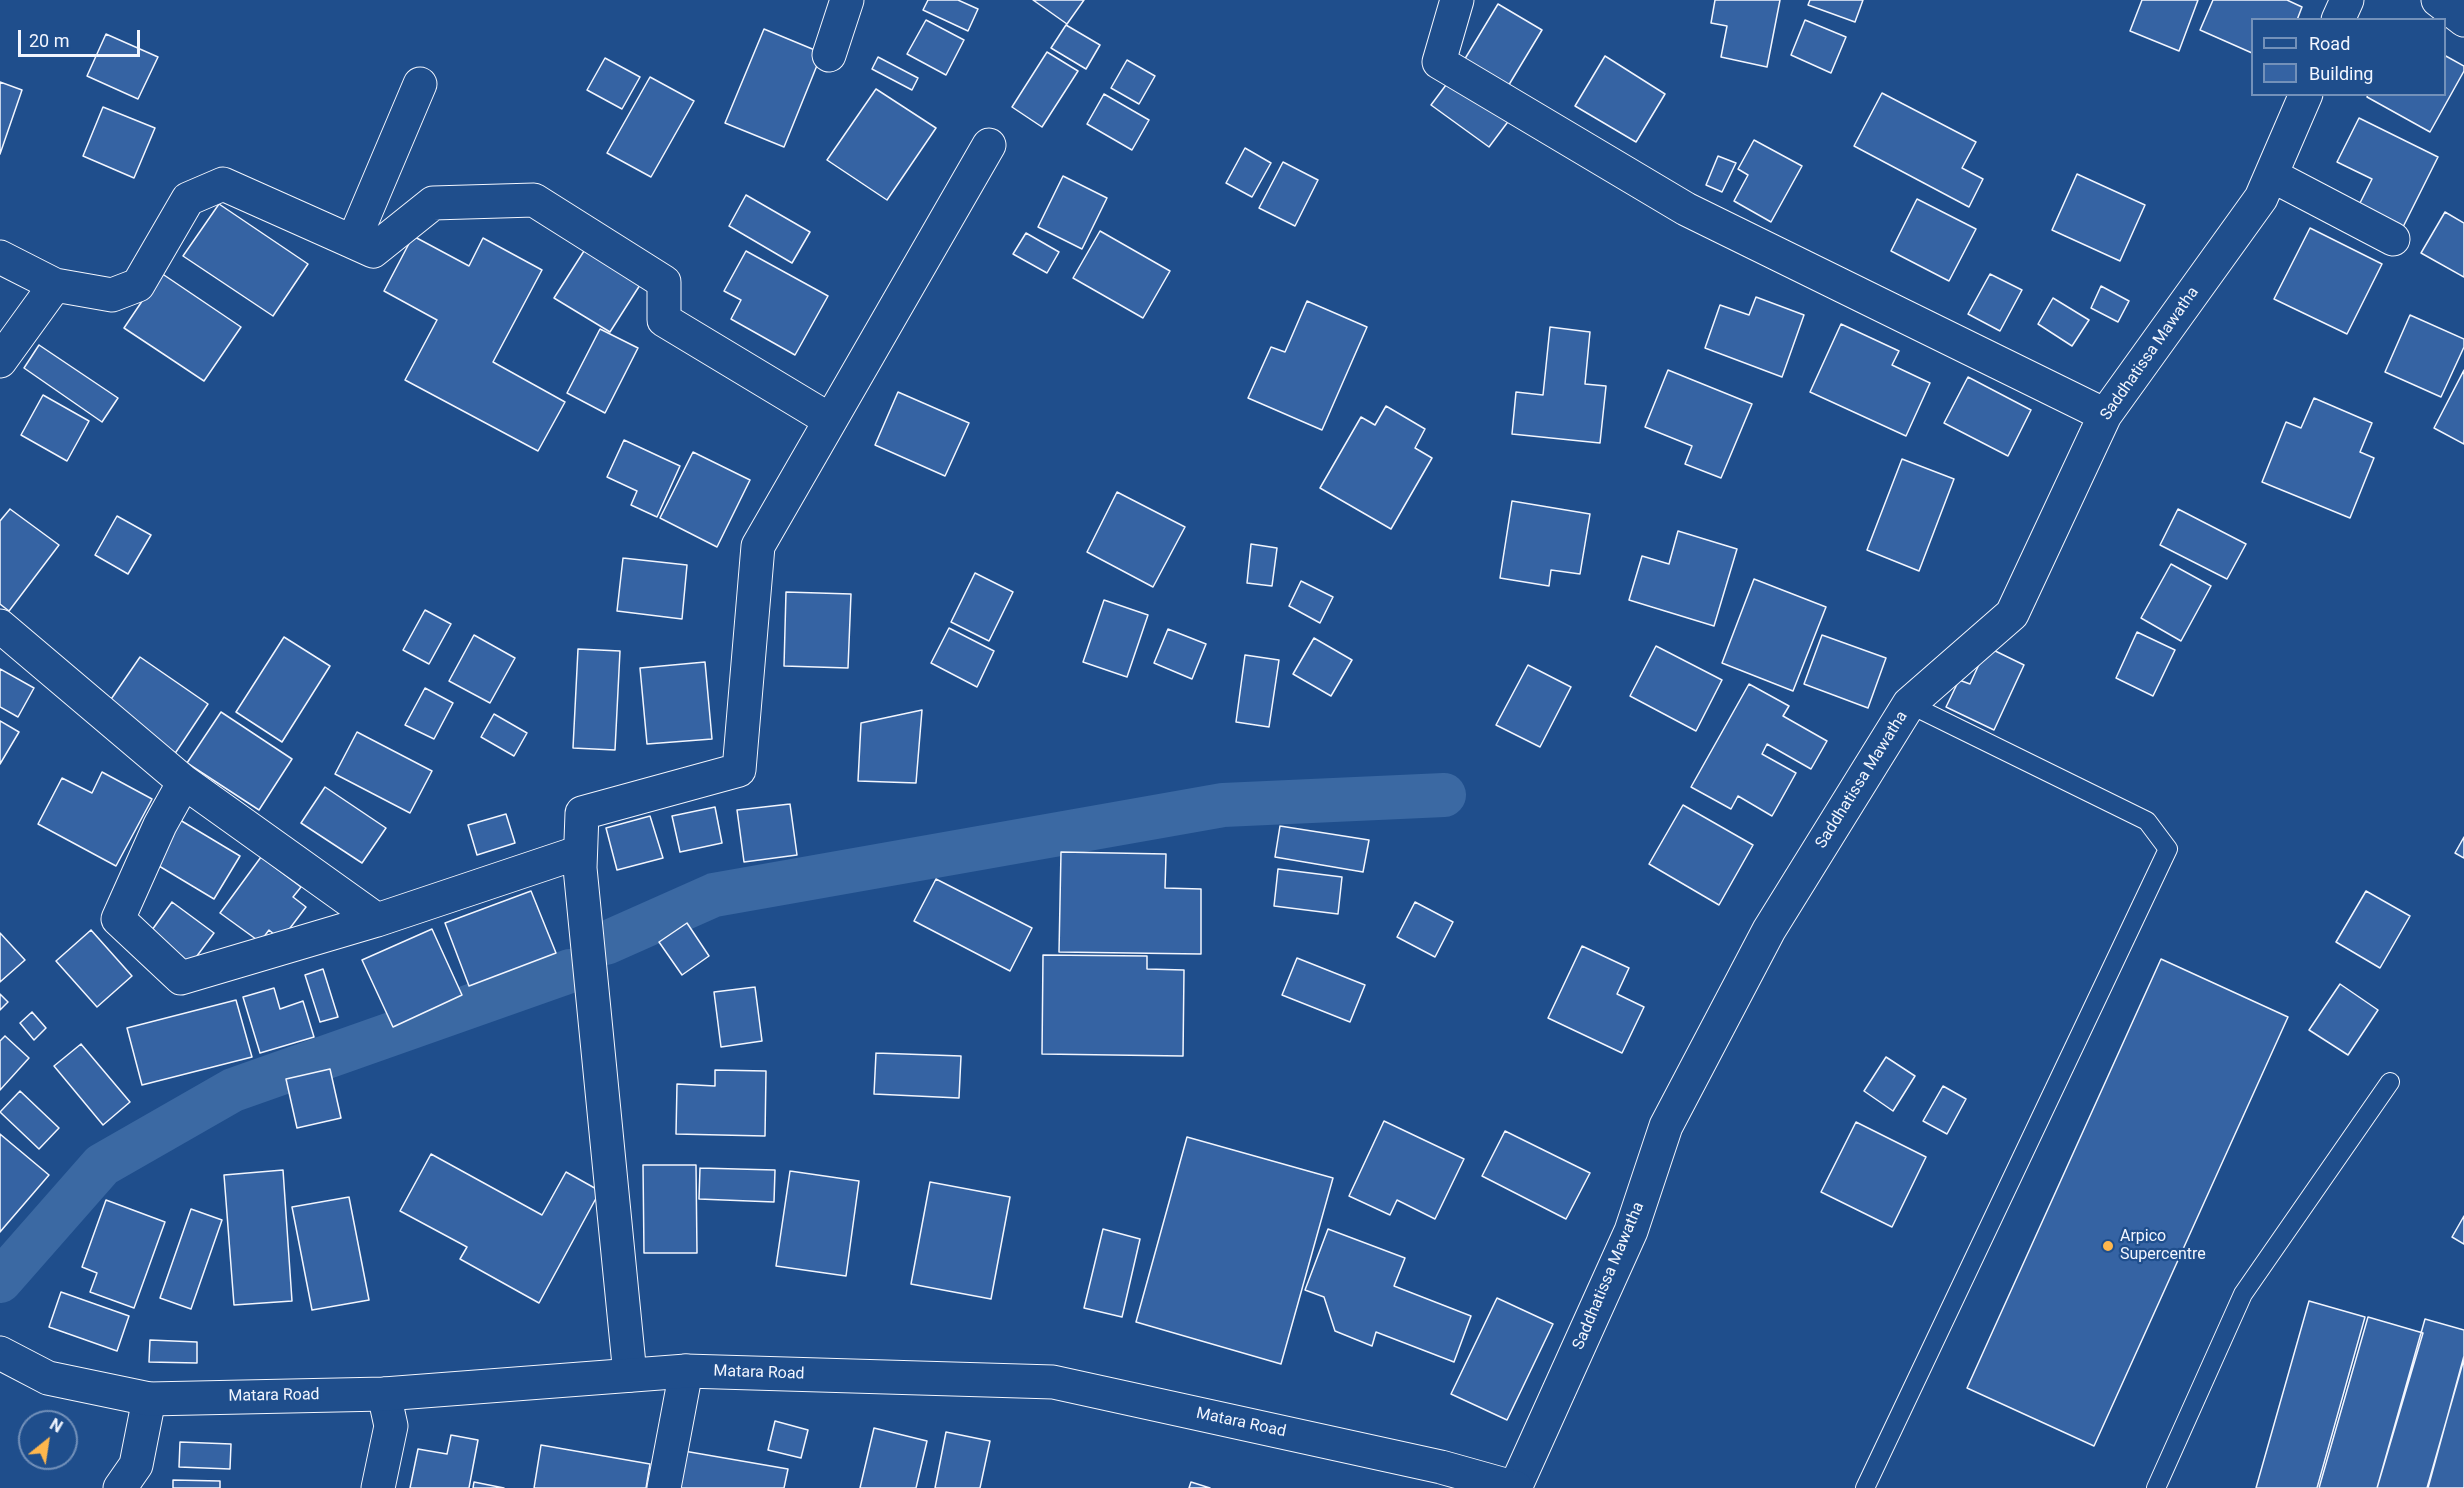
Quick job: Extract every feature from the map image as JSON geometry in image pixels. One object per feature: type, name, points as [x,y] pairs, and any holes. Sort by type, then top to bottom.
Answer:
[{"type":"main road","points":[[829,55],[847,0]]},
{"type":"main road","points":[[1457,0],[1439,62],[1686,209],[2105,415]]},
{"type":"main road","points":[[2339,18],[2347,0]]},
{"type":"main road","points":[[2439,0],[2464,20]]},
{"type":"main road","points":[[353,242],[420,84]]},
{"type":"main road","name":"Saddhatissa Mawatha","points":[[1515,1488],[1631,1231],[1666,1126],[1769,930],[1909,704],[2012,614],[2105,415],[2261,198],[2305,96]]},
{"type":"main road","points":[[630,1375],[581,880],[582,813],[739,770],[758,546],[989,145]]},
{"type":"main road","points":[[2271,175],[2393,239]]},
{"type":"main road","points":[[0,256],[55,285],[112,294],[138,285],[188,199],[223,184],[373,251],[433,203],[534,200],[664,282],[664,320],[830,420]]},
{"type":"main road","points":[[0,361],[55,285]]},
{"type":"main road","points":[[0,626],[184,782],[377,920]]},
{"type":"main road","points":[[184,782],[160,825],[118,919],[182,978],[377,920],[580,852]]},
{"type":"main road","name":"Matara Road","points":[[0,1353],[48,1378],[149,1399],[384,1394],[687,1371],[1053,1382],[1438,1478],[1515,1488]]},
{"type":"main road","points":[[664,1488],[687,1371]]},
{"type":"main road","points":[[378,1488],[391,1426],[384,1394]]},
{"type":"main road","points":[[120,1488],[135,1466],[149,1399]]},
{"type":"lane","points":[[1865,1488],[2168,849],[2147,821],[1909,704]]},
{"type":"lane","points":[[2156,1488],[2243,1294],[2390,1082]]},
{"type":"building","points":[[928,0],[958,0],[978,9],[968,31],[923,10]]},
{"type":"building","points":[[1033,0],[1084,0],[1067,24]]},
{"type":"building","points":[[1715,0],[1780,0],[1767,67],[1721,57],[1727,26],[1711,23]]},
{"type":"building","points":[[1810,0],[1863,0],[1855,22],[1808,5]]},
{"type":"building","points":[[2142,0],[2198,0],[2179,51],[2130,31]]},
{"type":"building","points":[[2213,0],[2287,0],[2302,7],[2298,18],[2251,18],[2251,53],[2200,30]]},
{"type":"building","points":[[1498,4],[1542,30],[1507,88],[1463,62]]},
{"type":"building","points":[[926,20],[964,40],[946,75],[907,54]]},
{"type":"building","points":[[1805,20],[1846,37],[1831,73],[1791,55]]},
{"type":"building","points":[[1066,25],[1100,45],[1086,69],[1051,48]]},
{"type":"building","points":[[764,29],[822,53],[784,147],[725,123]]},
{"type":"building","points":[[106,34],[158,57],[138,99],[87,76]]},
{"type":"building","points":[[1047,52],[1078,71],[1042,127],[1012,107]]},
{"type":"building","points":[[1605,56],[1665,94],[1636,142],[1575,106]]},
{"type":"building","points":[[2446,56],[2464,66],[2464,71],[2430,132],[2367,97],[2446,96]]},
{"type":"building","points":[[878,57],[918,78],[912,90],[872,69]]},
{"type":"building","points":[[605,58],[640,77],[622,109],[587,90]]},
{"type":"building","points":[[1127,60],[1155,76],[1139,104],[1111,88]]},
{"type":"building","points":[[650,77],[694,101],[651,177],[607,153]]},
{"type":"building","points":[[1452,77],[1510,119],[1489,147],[1431,105]]},
{"type":"building","points":[[0,82],[22,90],[0,154]]},
{"type":"building","points":[[876,89],[936,128],[887,200],[827,160]]},
{"type":"building","points":[[1882,93],[1976,142],[1962,168],[1983,179],[1969,207],[1854,146]]},
{"type":"building","points":[[1104,94],[1149,120],[1132,150],[1087,124]]},
{"type":"building","points":[[103,107],[155,128],[134,178],[83,156]]},
{"type":"building","points":[[2359,118],[2438,157],[2401,231],[2357,209],[2372,179],[2337,162]]},
{"type":"building","points":[[1754,140],[1802,166],[1771,222],[1734,201],[1748,175],[1738,169]]},
{"type":"building","points":[[1245,148],[1271,163],[1252,197],[1226,183]]},
{"type":"building","points":[[1718,156],[1736,163],[1722,192],[1706,185]]},
{"type":"building","points":[[1283,162],[1318,180],[1295,226],[1259,208]]},
{"type":"building","points":[[2077,174],[2145,205],[2120,261],[2052,230]]},
{"type":"building","points":[[1063,176],[1107,198],[1082,249],[1038,227]]},
{"type":"building","points":[[746,195],[810,232],[792,263],[729,226]]},
{"type":"building","points":[[1917,199],[1976,229],[1949,281],[1891,251]]},
{"type":"building","points":[[219,204],[308,264],[273,316],[183,256]]},
{"type":"building","points":[[2445,212],[2464,223],[2464,277],[2421,253]]},
{"type":"building","points":[[2310,228],[2382,264],[2347,334],[2274,299]]},
{"type":"building","points":[[1100,231],[1170,271],[1143,318],[1073,278]]},
{"type":"building","points":[[1026,233],[1059,252],[1047,273],[1013,254]]},
{"type":"building","points":[[413,236],[469,266],[483,238],[542,270],[493,362],[565,402],[538,451],[405,380],[437,320],[384,291]]},
{"type":"building","points":[[591,240],[647,274],[610,332],[554,298]]},
{"type":"building","points":[[746,251],[828,296],[795,355],[731,319],[741,300],[724,291]]},
{"type":"building","points":[[161,273],[241,327],[204,381],[124,328]]},
{"type":"building","points":[[1990,274],[2022,290],[2000,331],[1968,314]]},
{"type":"building","points":[[2101,286],[2129,301],[2118,322],[2091,308]]},
{"type":"building","points":[[1756,297],[1804,315],[1782,377],[1705,348],[1720,305],[1749,315]]},
{"type":"building","points":[[2053,298],[2089,320],[2072,346],[2038,324]]},
{"type":"building","points":[[1307,301],[1367,327],[1322,430],[1248,398],[1271,347],[1285,352]]},
{"type":"building","points":[[2410,315],[2464,339],[2464,347],[2441,397],[2385,372]]},
{"type":"building","points":[[1841,324],[1899,351],[1892,365],[1930,383],[1906,436],[1810,392]]},
{"type":"building","points":[[1550,327],[1590,332],[1585,384],[1606,386],[1600,443],[1512,434],[1516,392],[1543,395]]},
{"type":"building","points":[[600,329],[638,348],[605,413],[567,393]]},
{"type":"building","points":[[39,345],[118,398],[102,422],[24,368]]},
{"type":"building","points":[[1668,370],[1752,404],[1721,478],[1685,464],[1692,446],[1645,427]]},
{"type":"building","points":[[2464,370],[2464,444],[2434,428]]},
{"type":"building","points":[[1968,377],[2031,410],[2008,456],[1944,423]]},
{"type":"building","points":[[898,392],[969,423],[945,476],[875,445]]},
{"type":"building","points":[[43,395],[89,421],[67,461],[21,435]]},
{"type":"building","points":[[2314,398],[2372,423],[2360,452],[2374,458],[2350,518],[2262,482],[2286,422],[2301,428]]},
{"type":"building","points":[[1386,406],[1425,429],[1415,448],[1432,458],[1391,529],[1320,488],[1361,417],[1375,425]]},
{"type":"building","points":[[624,440],[680,466],[657,517],[631,505],[637,491],[607,477]]},
{"type":"building","points":[[693,452],[750,480],[717,547],[660,518]]},
{"type":"building","points":[[1902,459],[1954,479],[1919,571],[1867,550]]},
{"type":"building","points":[[1117,492],[1185,527],[1153,587],[1087,552]]},
{"type":"building","points":[[1512,501],[1590,514],[1580,574],[1551,570],[1549,586],[1500,578]]},
{"type":"building","points":[[10,509],[59,545],[9,611],[0,604],[0,521]]},
{"type":"building","points":[[2178,509],[2246,544],[2227,579],[2160,545]]},
{"type":"building","points":[[117,516],[151,535],[128,574],[95,555]]},
{"type":"building","points":[[1678,531],[1737,549],[1714,626],[1629,600],[1642,556],[1669,564]]},
{"type":"building","points":[[1251,544],[1277,548],[1272,586],[1247,583]]},
{"type":"building","points":[[623,558],[687,565],[682,619],[617,611]]},
{"type":"building","points":[[2171,564],[2211,586],[2181,641],[2141,618]]},
{"type":"building","points":[[975,573],[1013,592],[989,641],[951,622]]},
{"type":"building","points":[[1754,579],[1826,607],[1793,691],[1722,663]]},
{"type":"building","points":[[1301,581],[1333,597],[1320,623],[1289,606]]},
{"type":"building","points":[[786,592],[851,594],[848,668],[784,666]]},
{"type":"building","points":[[1104,600],[1148,615],[1127,677],[1083,662]]},
{"type":"building","points":[[425,610],[451,624],[429,664],[403,650]]},
{"type":"building","points":[[949,628],[994,651],[977,687],[931,663]]},
{"type":"building","points":[[1168,629],[1206,644],[1192,679],[1154,663]]},
{"type":"building","points":[[2137,632],[2175,650],[2153,696],[2116,678]]},
{"type":"building","points":[[474,635],[515,658],[490,703],[449,681]]},
{"type":"building","points":[[1822,635],[1886,658],[1868,708],[1804,684]]},
{"type":"building","points":[[284,637],[330,666],[282,742],[236,712]]},
{"type":"building","points":[[1314,638],[1352,660],[1331,696],[1293,674]]},
{"type":"building","points":[[1656,646],[1722,680],[1696,731],[1630,696]]},
{"type":"building","points":[[1987,647],[2024,665],[1994,730],[1946,707],[1959,680],[1970,684]]},
{"type":"building","points":[[578,649],[620,651],[615,750],[573,748]]},
{"type":"building","points":[[1245,655],[1279,660],[1269,727],[1236,722]]},
{"type":"building","points":[[140,657],[208,704],[174,755],[105,708]]},
{"type":"building","points":[[705,662],[712,739],[647,744],[640,668]]},
{"type":"building","points":[[1528,665],[1571,687],[1540,747],[1496,725]]},
{"type":"building","points":[[0,669],[34,688],[18,717],[0,707]]},
{"type":"building","points":[[1749,684],[1789,706],[1783,716],[1827,741],[1811,769],[1767,744],[1762,754],[1796,773],[1772,816],[1738,796],[1731,809],[1691,787]]},
{"type":"building","points":[[425,688],[453,703],[434,739],[405,725]]},
{"type":"building","points":[[922,710],[916,783],[858,781],[861,723]]},
{"type":"building","points":[[221,712],[292,759],[259,810],[187,763]]},
{"type":"building","points":[[494,714],[527,733],[514,756],[481,737]]},
{"type":"building","points":[[0,721],[19,732],[0,764]]},
{"type":"building","points":[[357,732],[432,771],[410,813],[335,774]]},
{"type":"building","points":[[102,772],[152,799],[116,866],[38,824],[62,778],[92,793]]},
{"type":"building","points":[[325,787],[386,828],[362,863],[301,823]]},
{"type":"building","points":[[790,804],[797,855],[744,862],[737,810]]},
{"type":"building","points":[[1683,805],[1753,845],[1719,905],[1649,864]]},
{"type":"building","points":[[715,807],[722,843],[680,852],[672,816]]},
{"type":"building","points":[[506,814],[515,843],[477,855],[468,825]]},
{"type":"building","points":[[650,816],[663,858],[617,870],[606,828]]},
{"type":"building","points":[[180,820],[240,856],[214,899],[154,863]]},
{"type":"building","points":[[1280,826],[1369,840],[1363,872],[1275,857]]},
{"type":"building","points":[[2464,837],[2464,858],[2455,853]]},
{"type":"building","points":[[1061,852],[1166,854],[1165,888],[1201,889],[1201,954],[1059,952]]},
{"type":"building","points":[[261,857],[301,887],[293,897],[306,907],[281,940],[269,930],[260,942],[220,913]]},
{"type":"building","points":[[1278,869],[1342,877],[1338,914],[1274,906]]},
{"type":"building","points":[[936,879],[1032,928],[1010,971],[914,921]]},
{"type":"building","points":[[531,891],[556,953],[469,986],[445,923]]},
{"type":"building","points":[[2366,891],[2410,916],[2380,968],[2336,942]]},
{"type":"building","points":[[172,902],[214,933],[188,968],[147,937]]},
{"type":"building","points":[[1415,902],[1453,922],[1435,957],[1397,937]]},
{"type":"building","points":[[687,923],[709,956],[682,975],[659,942]]},
{"type":"building","points":[[432,929],[462,995],[393,1027],[362,960]]},
{"type":"building","points":[[91,930],[132,976],[97,1007],[56,961]]},
{"type":"building","points":[[0,933],[25,960],[0,982]]},
{"type":"building","points":[[1582,946],[1629,968],[1617,994],[1644,1007],[1622,1053],[1548,1018]]},
{"type":"building","points":[[1043,955],[1147,956],[1147,969],[1184,970],[1183,1056],[1042,1054]]},
{"type":"building","points":[[1297,958],[1365,985],[1350,1022],[1282,995]]},
{"type":"building","name":"Arpico Supercentre","points":[[2161,959],[2288,1017],[2094,1446],[1967,1388]]},
{"type":"building","points":[[323,969],[338,1017],[320,1022],[305,975]]},
{"type":"building","points":[[2340,984],[2378,1010],[2348,1055],[2309,1030]]},
{"type":"building","points":[[755,987],[762,1041],[721,1047],[714,992]]},
{"type":"building","points":[[274,988],[280,1009],[303,1001],[314,1037],[260,1053],[243,997]]},
{"type":"building","points":[[0,994],[8,1002],[0,1010]]},
{"type":"building","points":[[236,1000],[252,1057],[142,1085],[127,1028]]},
{"type":"building","points":[[32,1012],[46,1028],[34,1040],[20,1023]]},
{"type":"building","points":[[5,1036],[29,1058],[0,1090],[0,1041]]},
{"type":"building","points":[[81,1044],[130,1102],[103,1125],[54,1066]]},
{"type":"building","points":[[876,1053],[961,1056],[959,1098],[874,1094]]},
{"type":"building","points":[[1886,1057],[1915,1076],[1893,1111],[1864,1091]]},
{"type":"building","points":[[330,1069],[341,1118],[297,1128],[286,1079]]},
{"type":"building","points":[[715,1070],[766,1071],[765,1136],[676,1134],[677,1084],[715,1086]]},
{"type":"building","points":[[1943,1086],[1966,1099],[1947,1134],[1923,1121]]},
{"type":"building","points":[[20,1091],[59,1128],[39,1149],[0,1112]]},
{"type":"building","points":[[1384,1121],[1464,1159],[1435,1219],[1397,1200],[1390,1215],[1349,1196]]},
{"type":"building","points":[[1856,1122],[1926,1157],[1892,1227],[1821,1192]]},
{"type":"building","points":[[1505,1131],[1590,1173],[1566,1219],[1482,1176]]},
{"type":"building","points":[[0,1134],[49,1175],[0,1232]]},
{"type":"building","points":[[1187,1137],[1333,1178],[1281,1364],[1136,1322]]},
{"type":"building","points":[[431,1154],[542,1215],[566,1172],[600,1191],[539,1303],[460,1259],[467,1247],[400,1211]]},
{"type":"building","points":[[643,1165],[696,1165],[697,1253],[644,1253]]},
{"type":"building","points":[[700,1168],[775,1170],[774,1202],[699,1199]]},
{"type":"building","points":[[283,1170],[292,1301],[234,1305],[224,1175]]},
{"type":"building","points":[[790,1171],[859,1181],[846,1276],[776,1266]]},
{"type":"building","points":[[930,1182],[1010,1197],[991,1299],[911,1284]]},
{"type":"building","points":[[349,1197],[369,1300],[312,1310],[292,1207]]},
{"type":"building","points":[[106,1200],[165,1222],[134,1308],[90,1292],[97,1273],[82,1267]]},
{"type":"building","points":[[191,1209],[222,1220],[191,1309],[160,1298]]},
{"type":"building","points":[[2464,1216],[2464,1244],[2452,1237]]},
{"type":"building","points":[[1103,1229],[1140,1239],[1122,1317],[1084,1308]]},
{"type":"building","points":[[1328,1229],[1405,1258],[1394,1286],[1471,1316],[1454,1362],[1376,1332],[1372,1346],[1335,1331],[1324,1297],[1305,1290]]},
{"type":"building","points":[[61,1292],[129,1316],[117,1351],[49,1327]]},
{"type":"building","points":[[1497,1298],[1553,1324],[1507,1420],[1451,1394]]},
{"type":"building","points":[[2309,1301],[2365,1317],[2317,1488],[2256,1488]]},
{"type":"building","points":[[2368,1317],[2423,1333],[2377,1488],[2319,1488]]},
{"type":"building","points":[[2425,1319],[2464,1330],[2464,1359],[2427,1488],[2377,1488]]},
{"type":"building","points":[[150,1340],[197,1342],[197,1363],[149,1362]]},
{"type":"building","points":[[2464,1356],[2464,1488],[2428,1488]]},
{"type":"building","points":[[775,1421],[808,1430],[801,1458],[768,1450]]},
{"type":"building","points":[[874,1428],[927,1441],[916,1488],[860,1488]]},
{"type":"building","points":[[946,1432],[990,1441],[980,1488],[935,1488]]},
{"type":"building","points":[[451,1435],[478,1440],[469,1488],[410,1488],[418,1449],[447,1454]]},
{"type":"building","points":[[180,1442],[231,1444],[230,1469],[179,1467]]},
{"type":"building","points":[[541,1445],[650,1464],[646,1488],[534,1488]]},
{"type":"building","points":[[684,1451],[788,1469],[784,1488],[678,1488]]},
{"type":"building","points":[[173,1480],[220,1481],[220,1488],[173,1488]]},
{"type":"building","points":[[474,1482],[504,1488],[473,1488]]},
{"type":"building","points":[[1191,1482],[1210,1488],[1189,1488]]},
{"type":"waterway","points":[[606,943],[714,895],[1223,805],[1444,795]]},
{"type":"waterway","points":[[0,1281],[102,1165],[233,1090],[570,971]]},
{"type":"place","name":"Arpico Supercentre","points":[[2108,1246]]}]
